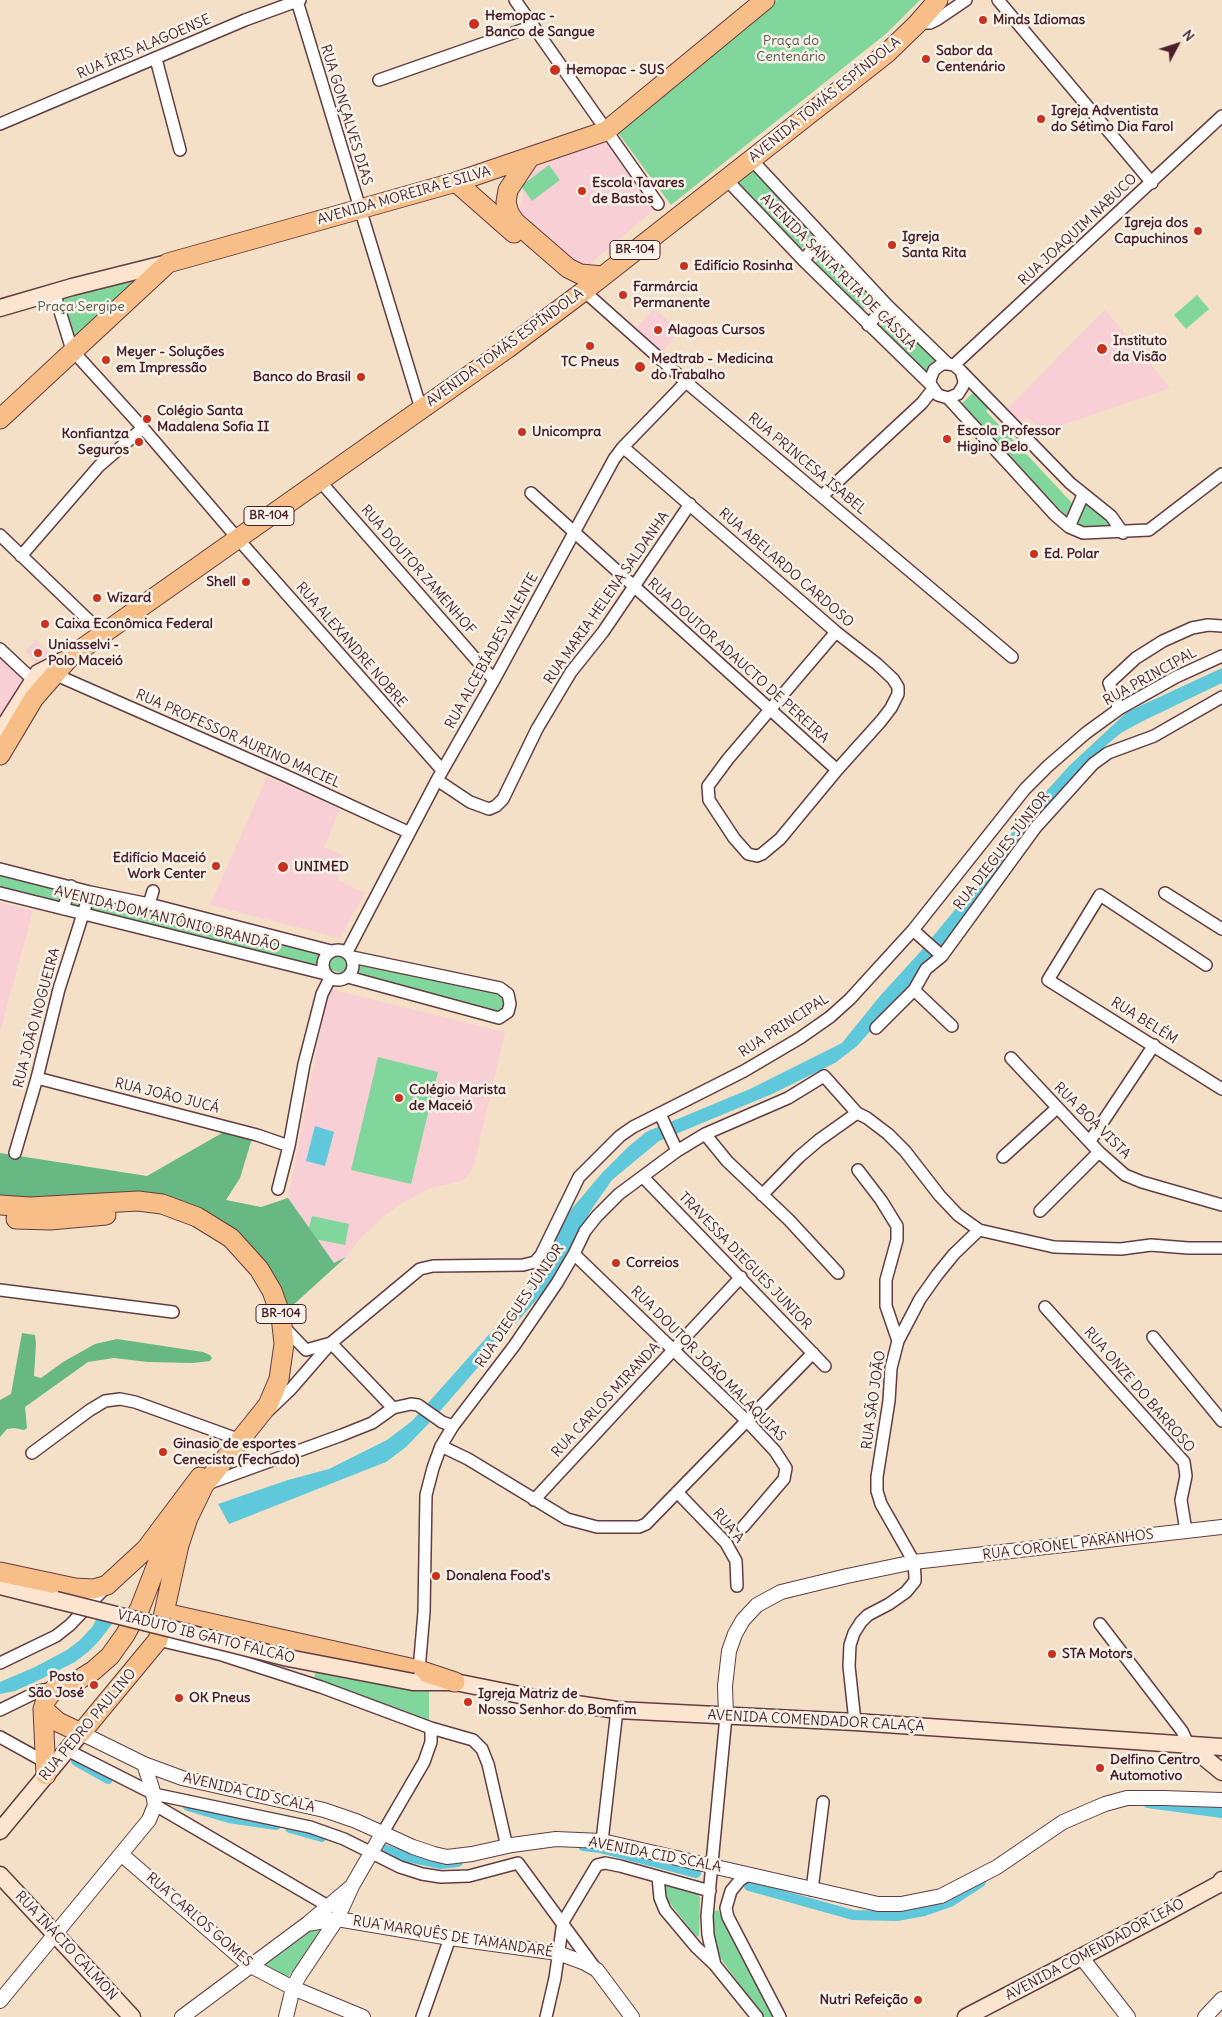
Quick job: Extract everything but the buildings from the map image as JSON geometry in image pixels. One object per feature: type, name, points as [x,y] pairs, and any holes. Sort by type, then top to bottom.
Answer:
[{"type":"highway","name":"AVENIDA MOREIRA E SILVA","points":[[168,263],[456,182],[606,131],[765,0]]},
{"type":"highway","name":"AVENIDA TOMÁS ESPÍNDOLA","points":[[54,674],[70,657],[421,409],[584,291],[886,53],[918,23],[938,0]]},
{"type":"highway","points":[[485,206],[497,202],[508,190],[530,157]]},
{"type":"highway","points":[[456,182],[485,206],[507,228],[562,273],[569,285],[569,302]]},
{"type":"highway","points":[[508,190],[506,202],[508,213],[522,228],[568,268],[580,274],[603,276]]},
{"type":"highway","points":[[0,419],[72,350],[168,263]]},
{"type":"highway","name":"BR-104","points":[[0,754],[34,698],[54,674]]},
{"type":"highway","points":[[0,771],[19,738],[25,713]]},
{"type":"highway","name":"BR-104","points":[[0,1205],[30,1207],[138,1201],[162,1204],[197,1217],[231,1238],[259,1269],[272,1291],[281,1316],[282,1326],[284,1357],[279,1379],[268,1405],[259,1418],[204,1485],[188,1518],[179,1545],[164,1613]]},
{"type":"highway","name":"BR-104","points":[[0,1217],[50,1220],[124,1214],[150,1214],[171,1218],[194,1228],[217,1243],[233,1257],[252,1278],[264,1302],[271,1329],[272,1350],[269,1376],[258,1400],[146,1549],[107,1585]]},
{"type":"highway","points":[[46,1769],[43,1709],[46,1700],[55,1688],[75,1682],[94,1671],[110,1656],[125,1635],[140,1608],[181,1502]]},
{"type":"highway","points":[[0,1572],[75,1588],[94,1589],[107,1585]]},
{"type":"highway","points":[[164,1613],[227,1626],[416,1676],[455,1682]]},
{"type":"highway","name":"RUA PEDRO PAULINO","points":[[81,1733],[158,1640],[164,1613]]},
{"type":"highway","points":[[43,1709],[58,1722],[81,1733]]},
{"type":"main road","name":"AVENIDA MOREIRA E SILVA","points":[[0,308],[168,263]]},
{"type":"main road","points":[[0,733],[32,680],[45,668],[70,657]]},
{"type":"main road","name":"VIADUTO IB GATTO FALCÃO","points":[[0,1586],[288,1658],[416,1676]]},
{"type":"main road","name":"AVENIDA COMENDADOR CALAÇA","points":[[455,1682],[535,1698],[617,1710],[855,1722],[1222,1746]]},
{"type":"main road","name":"RUA PEDRO PAULINO","points":[[0,1831],[46,1769],[67,1750],[81,1733]]},
{"type":"main road","points":[[1188,1744],[1222,1771]]},
{"type":"main road","name":"RUA INÁCIO CALMON","points":[[0,1875],[132,2017]]},
{"type":"main road","name":"AVENIDA COMENDADOR LEÃO","points":[[966,2017],[1082,1958],[1221,1882]]},
{"type":"street","points":[[515,0],[658,204]]},
{"type":"street","points":[[918,23],[930,23],[966,0]]},
{"type":"street","points":[[998,0],[1152,183]]},
{"type":"street","name":"RUA ÍRIS ALAGOENSE","points":[[0,124],[245,20],[298,1]]},
{"type":"street","name":"RUA GONÇALVES DIAS","points":[[298,1],[359,210],[421,409]]},
{"type":"street","points":[[379,80],[533,26]]},
{"type":"street","points":[[156,58],[180,150]]},
{"type":"street","name":"RUA JOAQUIM NABUCO","points":[[954,367],[1222,116]]},
{"type":"street","name":"AVENIDA SANTA RITA DE CÁSSIA","points":[[750,159],[887,305],[954,367],[1083,495],[1110,516],[1123,533]]},
{"type":"street","name":"AVENIDA SANTA RITA DE CÁSSIA","points":[[726,179],[803,260],[937,392],[1055,515],[1069,527],[1083,533],[1123,533]]},
{"type":"street","points":[[803,260],[823,238]]},
{"type":"street","name":"RUA PRINCESA ISABEL","points":[[584,291],[686,382],[1012,657]]},
{"type":"street","points":[[54,292],[72,350]]},
{"type":"street","points":[[868,325],[887,305]]},
{"type":"street","name":"RUA ALEXANDRE NOBRE","points":[[72,350],[143,428],[439,775]]},
{"type":"street","points":[[822,496],[922,403],[937,392],[958,394],[963,386],[963,376],[954,367],[938,366],[931,375],[937,392]]},
{"type":"street","name":"RUA ALCEBÍADES VALENTE","points":[[349,955],[408,832],[575,534],[614,459],[623,447],[686,382]]},
{"type":"street","points":[[21,556],[99,466],[143,428]]},
{"type":"street","name":"RUA ABELARDO CARDOSO","points":[[623,447],[836,632],[893,679],[898,687],[898,694],[894,701],[881,720],[837,770]]},
{"type":"street","points":[[1123,533],[1142,532],[1156,527],[1222,474]]},
{"type":"street","name":"RUA DOUTOR ZAMENHOF","points":[[319,480],[494,680]]},
{"type":"street","name":"RUA DOUTOR ADAUCTO DE PEREIRA","points":[[530,493],[837,770]]},
{"type":"street","points":[[1069,527],[1083,495]]},
{"type":"street","name":"RUA MARIA HELENA SALDANHA","points":[[439,775],[470,802],[489,809],[496,806],[503,799],[537,729],[571,672],[603,632],[690,504]]},
{"type":"street","points":[[0,535],[103,634]]},
{"type":"street","points":[[1119,709],[1109,683],[1136,658],[1163,641],[1192,628],[1208,624],[1222,626]]},
{"type":"street","points":[[836,632],[711,779],[707,790],[709,800],[734,838],[748,854],[756,856],[762,854],[780,839],[837,770]]},
{"type":"street","points":[[0,649],[32,680]]},
{"type":"street","name":"RUA PRINCIPAL","points":[[259,1418],[291,1389],[331,1343],[420,1269],[433,1266],[523,1265],[535,1262],[541,1255],[566,1200],[585,1169],[627,1132],[661,1117],[744,1071],[800,1038],[830,1017],[850,999],[913,930],[1025,789],[1048,766],[1086,733],[1119,709],[1176,677],[1222,656]]},
{"type":"street","name":"RUA PROFESSOR AURINO MACIEL","points":[[54,674],[274,770],[408,832]]},
{"type":"street","name":"RUA DIEGUES JÚNIOR","points":[[876,1028],[914,990],[926,969],[941,955],[1036,827],[1093,764],[1108,753],[1154,736],[1222,697]]},
{"type":"street","name":"AVENIDA DOM ANTÔNIO BRANDÃO","points":[[0,869],[90,892],[149,904],[331,951]]},
{"type":"street","points":[[63,909],[71,886]]},
{"type":"street","points":[[149,904],[153,891]]},
{"type":"street","name":"RUA JOÃO NOGUEIRA","points":[[15,1153],[37,1078],[58,989],[90,892]]},
{"type":"street","name":"AVENIDA DOM ANTÔNIO BRANDÃO","points":[[0,893],[328,976]]},
{"type":"street","points":[[1166,893],[1222,930]]},
{"type":"street","name":"RUA BELÉM","points":[[1206,965],[1100,895],[1048,980],[1222,1089]]},
{"type":"street","points":[[913,930],[941,955]]},
{"type":"street","points":[[278,1189],[289,1146],[304,1064],[328,976],[323,966],[325,958],[331,951],[338,950],[349,955],[500,988],[508,994],[510,1004],[508,1012],[499,1018],[348,977]]},
{"type":"street","points":[[328,976],[342,980],[348,977],[354,967],[349,955]]},
{"type":"street","points":[[914,990],[952,1026]]},
{"type":"street","points":[[1090,1141],[1154,1045]]},
{"type":"street","name":"RUA BOA VISTA","points":[[1011,1058],[1099,1152],[1125,1175],[1142,1182],[1222,1205]]},
{"type":"street","name":"RUA DIEGUES JÚNIOR","points":[[416,1676],[424,1612],[426,1495],[441,1446],[453,1426],[514,1346],[574,1254],[585,1231],[619,1194],[677,1151],[705,1134],[788,1098],[824,1076],[857,1113]]},
{"type":"street","name":"RUA JOÃO JUCÁ","points":[[37,1078],[257,1135],[289,1146]]},
{"type":"street","points":[[1003,1157],[1057,1108]]},
{"type":"street","points":[[762,1195],[812,1145],[857,1113],[888,1134],[905,1151],[940,1196],[958,1214],[979,1230],[1054,1248],[1121,1249],[1151,1245],[1222,1248]]},
{"type":"street","points":[[661,1117],[677,1151]]},
{"type":"street","points":[[705,1134],[727,1161],[788,1220],[838,1273]]},
{"type":"street","points":[[1040,1211],[1099,1152]]},
{"type":"street","points":[[858,1170],[881,1200],[896,1226],[897,1240],[886,1280],[886,1306],[898,1340]]},
{"type":"street","name":"TRAVESSA DIEGUES JUNIOR","points":[[643,1177],[825,1366]]},
{"type":"street","name":"RUA SÃO JOÃO","points":[[914,1562],[881,1504],[877,1492],[877,1477],[889,1400],[891,1368],[898,1340],[920,1299],[954,1254],[979,1230]]},
{"type":"street","name":"RUA DOUTOR JOÃO MALAQUIAS","points":[[574,1254],[674,1348],[748,1422],[775,1451],[786,1468],[784,1479],[743,1527]]},
{"type":"street","name":"RUA CARLOS MIRANDA","points":[[534,1500],[741,1277]]},
{"type":"street","points":[[0,1290],[173,1312]]},
{"type":"street","name":"RUA ONZE DO BARROSO","points":[[1046,1307],[1184,1462],[1186,1476],[1182,1500],[1186,1531]]},
{"type":"street","name":"RUA PRINCIPAL","points":[[282,1326],[306,1350],[331,1343]]},
{"type":"street","points":[[1153,1336],[1222,1421]]},
{"type":"street","points":[[331,1343],[393,1408]]},
{"type":"street","points":[[441,1446],[468,1458],[567,1519],[583,1525],[596,1527],[632,1527],[646,1524],[748,1422],[813,1353]]},
{"type":"street","points":[[32,1453],[90,1410],[105,1401],[120,1399],[135,1402],[232,1437]]},
{"type":"street","points":[[204,1485],[342,1435],[372,1422],[393,1408],[411,1404],[418,1405],[442,1422],[453,1426]]},
{"type":"street","name":"RUA A","points":[[677,1492],[726,1543],[736,1561],[737,1586]]},
{"type":"street","name":"RUA CORONEL PARANHOS","points":[[720,1716],[729,1651],[735,1634],[742,1620],[756,1605],[781,1592],[914,1562],[1222,1527]]},
{"type":"street","points":[[855,1722],[849,1666],[850,1644],[854,1632],[868,1615],[906,1592],[915,1581],[914,1562]]},
{"type":"street","name":"BR-104","points":[[0,1663],[34,1648],[63,1631],[76,1620],[107,1585]]},
{"type":"street","points":[[1100,1624],[1182,1730],[1188,1744]]},
{"type":"street","points":[[222,1655],[227,1626]]},
{"type":"street","points":[[158,1640],[222,1655],[431,1728],[467,1738],[482,1749],[488,1764],[507,1847]]},
{"type":"street","points":[[0,1710],[39,1691],[55,1688]]},
{"type":"street","points":[[602,1841],[617,1710]]},
{"type":"street","points":[[715,1965],[707,1925],[720,1716]]},
{"type":"street","points":[[286,2017],[293,1988],[337,1919],[352,1886],[424,1762],[431,1742],[431,1728]]},
{"type":"street","name":"AVENIDA CID SCALA","points":[[81,1733],[144,1764],[190,1780],[324,1810],[356,1821],[413,1847],[448,1856],[556,1839],[602,1841],[878,1904],[901,1904],[941,1896],[997,1867],[1063,1822],[1105,1804],[1127,1798],[1222,1800]]},
{"type":"street","points":[[0,1738],[46,1769]]},
{"type":"street","name":"AVENIDA CID SCALA","points":[[67,1750],[154,1799],[310,1828],[344,1839],[400,1867],[441,1877],[469,1876],[518,1862],[563,1922],[594,1869],[597,1865],[605,1863],[710,1891]]},
{"type":"street","points":[[0,2001],[149,1820],[154,1799],[144,1764]]},
{"type":"street","points":[[154,1799],[328,1906]]},
{"type":"street","points":[[812,1890],[822,1802]]},
{"type":"street","name":"RUA CARLOS GOMES","points":[[121,1854],[249,1965],[293,1988],[363,2017]]},
{"type":"street","points":[[748,1875],[740,1880],[731,1891],[726,1908],[728,1917],[780,2017]]},
{"type":"street","points":[[658,1877],[660,1898],[665,1910],[696,1947],[715,1965],[757,2017]]},
{"type":"street","points":[[182,2017],[249,1965],[307,1924],[352,1886]]},
{"type":"street","name":"RUA MARQUÊS DE TAMANDARÉ","points":[[307,1924],[337,1919],[450,1938],[558,1953],[585,1963],[597,1970]]},
{"type":"street","points":[[546,2017],[555,1978],[563,1922]]},
{"type":"street","points":[[563,1922],[632,2017]]},
{"type":"street","points":[[422,2017],[450,1938]]},
{"type":"street","points":[[1082,1958],[1128,2017]]},
{"type":"street","points":[[1206,2017],[1222,1998]]},
{"type":"shaded area","name":"Escola Tavares de Bastos","points":[[598,142],[611,146],[654,210],[586,267],[573,266],[519,215],[526,172]]},
{"type":"shaded area","name":"Alagoas Cursos","points":[[654,308],[680,331],[662,352],[635,330]]},
{"type":"shaded area","name":"Instituto da Visão","points":[[1105,310],[1170,388],[1043,432],[1028,418],[1021,422],[1008,408]]},
{"type":"shaded area","name":"Uniasselvi - Polo Maceió","points":[[36,640],[50,654],[37,664],[25,651]]},
{"type":"shaded area","points":[[0,651],[32,679],[0,733]]},
{"type":"shaded area","name":"UNIMED","points":[[267,777],[340,809],[324,847],[343,855],[338,880],[365,893],[340,938],[210,905]]},
{"type":"shaded area","points":[[0,902],[33,911],[0,1032]]},
{"type":"shaded area","name":"Colégio Marista de Maceió","points":[[329,989],[505,1032],[474,1165],[467,1177],[462,1181],[430,1188],[399,1205],[383,1217],[358,1241],[346,1257],[334,1263],[288,1198]]},
{"type":"green space","name":"Praça do Centenário","points":[[777,0],[920,0],[887,33],[671,205],[616,130]]},
{"type":"green space","points":[[549,165],[560,180],[532,201],[521,186]]},
{"type":"green space","points":[[755,169],[813,231],[809,244],[801,248],[794,245],[736,184]]},
{"type":"green space","points":[[828,250],[872,293],[862,312],[814,264]]},
{"type":"green space","name":"Praça Sergipe","points":[[153,269],[72,344],[54,292]]},
{"type":"green space","points":[[1197,295],[1209,309],[1186,329],[1174,315]]},
{"type":"green space","points":[[892,313],[938,359],[926,378],[877,329]]},
{"type":"green space","points":[[976,390],[992,405],[986,411],[1073,504],[1080,499],[1112,526],[1086,529],[1070,520],[959,406]]},
{"type":"green space","points":[[0,865],[499,988],[507,1004],[498,1012],[0,887]]},
{"type":"green space","points":[[378,1057],[438,1072],[411,1184],[351,1170]]},
{"type":"green space","points":[[222,1133],[253,1135],[240,1178],[226,1200],[261,1207],[288,1198],[334,1263],[346,1257],[281,1316],[248,1255],[162,1204],[0,1203],[0,1153],[147,1176]]},
{"type":"green space","points":[[312,1216],[349,1224],[345,1245],[314,1239],[308,1231]]},
{"type":"green space","points":[[22,1333],[35,1335],[34,1376],[41,1378],[63,1362],[95,1344],[117,1339],[203,1352],[212,1358],[210,1361],[193,1363],[148,1362],[114,1358],[88,1362],[25,1407],[27,1428],[24,1430],[7,1429],[0,1437],[0,1400],[11,1394]]},
{"type":"green space","points":[[316,1671],[429,1688],[429,1720],[314,1678]]},
{"type":"green space","points":[[666,1881],[695,1891],[700,1897],[699,1937],[695,1935],[662,1893],[662,1885]]},
{"type":"green space","points":[[718,1910],[775,2017],[763,2017],[716,1952],[710,1913]]},
{"type":"green space","points":[[316,1927],[321,1933],[286,1980],[265,1964],[309,1928]]},
{"type":"water","points":[[1222,668],[1222,683],[1141,722],[1121,733],[1104,747],[1071,785],[946,946],[857,1046],[835,1063],[772,1094],[659,1141],[612,1180],[593,1207],[550,1284],[435,1417],[406,1447],[386,1462],[229,1524],[218,1504],[288,1480],[329,1469],[387,1440],[412,1421],[534,1284],[569,1212],[602,1173],[628,1147],[646,1132],[750,1089],[842,1043],[967,895],[1024,816],[1069,766],[1127,712]]},
{"type":"water","points":[[315,1126],[334,1132],[325,1166],[306,1161]]},
{"type":"water","points":[[98,1615],[116,1619],[88,1652],[75,1662],[35,1682],[15,1691],[0,1694],[0,1682],[35,1667],[67,1650],[93,1626]]},
{"type":"waterway","points":[[76,1761],[108,1779]]},
{"type":"waterway","points":[[1148,1803],[1222,1813]]},
{"type":"waterway","points":[[188,1806],[229,1818],[276,1825]]},
{"type":"waterway","points":[[290,1828],[322,1837]]},
{"type":"waterway","points":[[583,1846],[600,1848],[696,1873]]},
{"type":"waterway","points":[[381,1848],[403,1856],[441,1864],[458,1862]]},
{"type":"waterway","points":[[749,1886],[853,1915],[897,1916],[924,1911],[950,1902],[981,1882]]},
{"type":"place","name":"Minds Idiomas","points":[[983,20]]},
{"type":"place","name":"Hemopac - Banco de Sangue","points":[[474,24]]},
{"type":"place","name":"Sabor da Centenário","points":[[926,59]]},
{"type":"place","name":"Hemopac - SUS","points":[[555,70]]},
{"type":"place","name":"Igreja Adventista do Sétimo Dia Farol","points":[[1041,119]]},
{"type":"place","name":"Escola Tavares de Bastos","points":[[582,191]]},
{"type":"place","name":"Igreja dos Capuchinos","points":[[1198,231]]},
{"type":"place","name":"Igreja Santa Rita","points":[[892,245]]},
{"type":"place","name":"Edifício Rosinha","points":[[684,266]]},
{"type":"place","name":"Farmárcia Permanente","points":[[623,295]]},
{"type":"place","name":"Alagoas Cursos","points":[[658,330]]},
{"type":"place","name":"TC Pneus","points":[[590,346]]},
{"type":"place","name":"Instituto da Visão","points":[[1102,349]]},
{"type":"place","name":"Meyer - Soluções em Impressão","points":[[106,360]]},
{"type":"place","name":"Medtrab - Medicina do Trabalho","points":[[640,367]]},
{"type":"place","name":"Banco do Brasil","points":[[361,377]]},
{"type":"place","name":"Colégio Santa Madalena Sofia II","points":[[147,419]]},
{"type":"place","name":"Unicompra","points":[[522,432]]},
{"type":"place","name":"Escola Professor Higino Belo","points":[[947,439]]},
{"type":"place","name":"Konfiantza Seguros","points":[[139,442]]},
{"type":"place","name":"Ed. Polar","points":[[1034,554]]},
{"type":"place","name":"Shell","points":[[246,582]]},
{"type":"place","name":"Wizard","points":[[97,598]]},
{"type":"place","name":"Caixa Econômica Federal","points":[[45,624]]},
{"type":"place","name":"Uniasselvi - Polo Maceió","points":[[38,653]]},
{"type":"place","name":"Edifício Maceió Work Center","points":[[216,866]]},
{"type":"place","name":"UNIMED","points":[[283,867]]},
{"type":"place","name":"Colégio Marista de Maceió","points":[[399,1098]]},
{"type":"place","name":"Correios","points":[[616,1263]]},
{"type":"place","name":"Ginasio de esportes Cenecista (Fechado)","points":[[163,1452]]},
{"type":"place","name":"Donalena Food's","points":[[436,1576]]},
{"type":"place","name":"STA Motors","points":[[1052,1654]]},
{"type":"place","name":"Posto São José","points":[[94,1685]]},
{"type":"place","name":"OK Pneus","points":[[179,1698]]},
{"type":"place","name":"Igreja Matriz de Nosso Senhor do Bomfim","points":[[468,1702]]},
{"type":"place","name":"Delfino Centro Automotivo","points":[[1100,1768]]},
{"type":"place","name":"Nutri Refeição","points":[[918,2000]]}]
